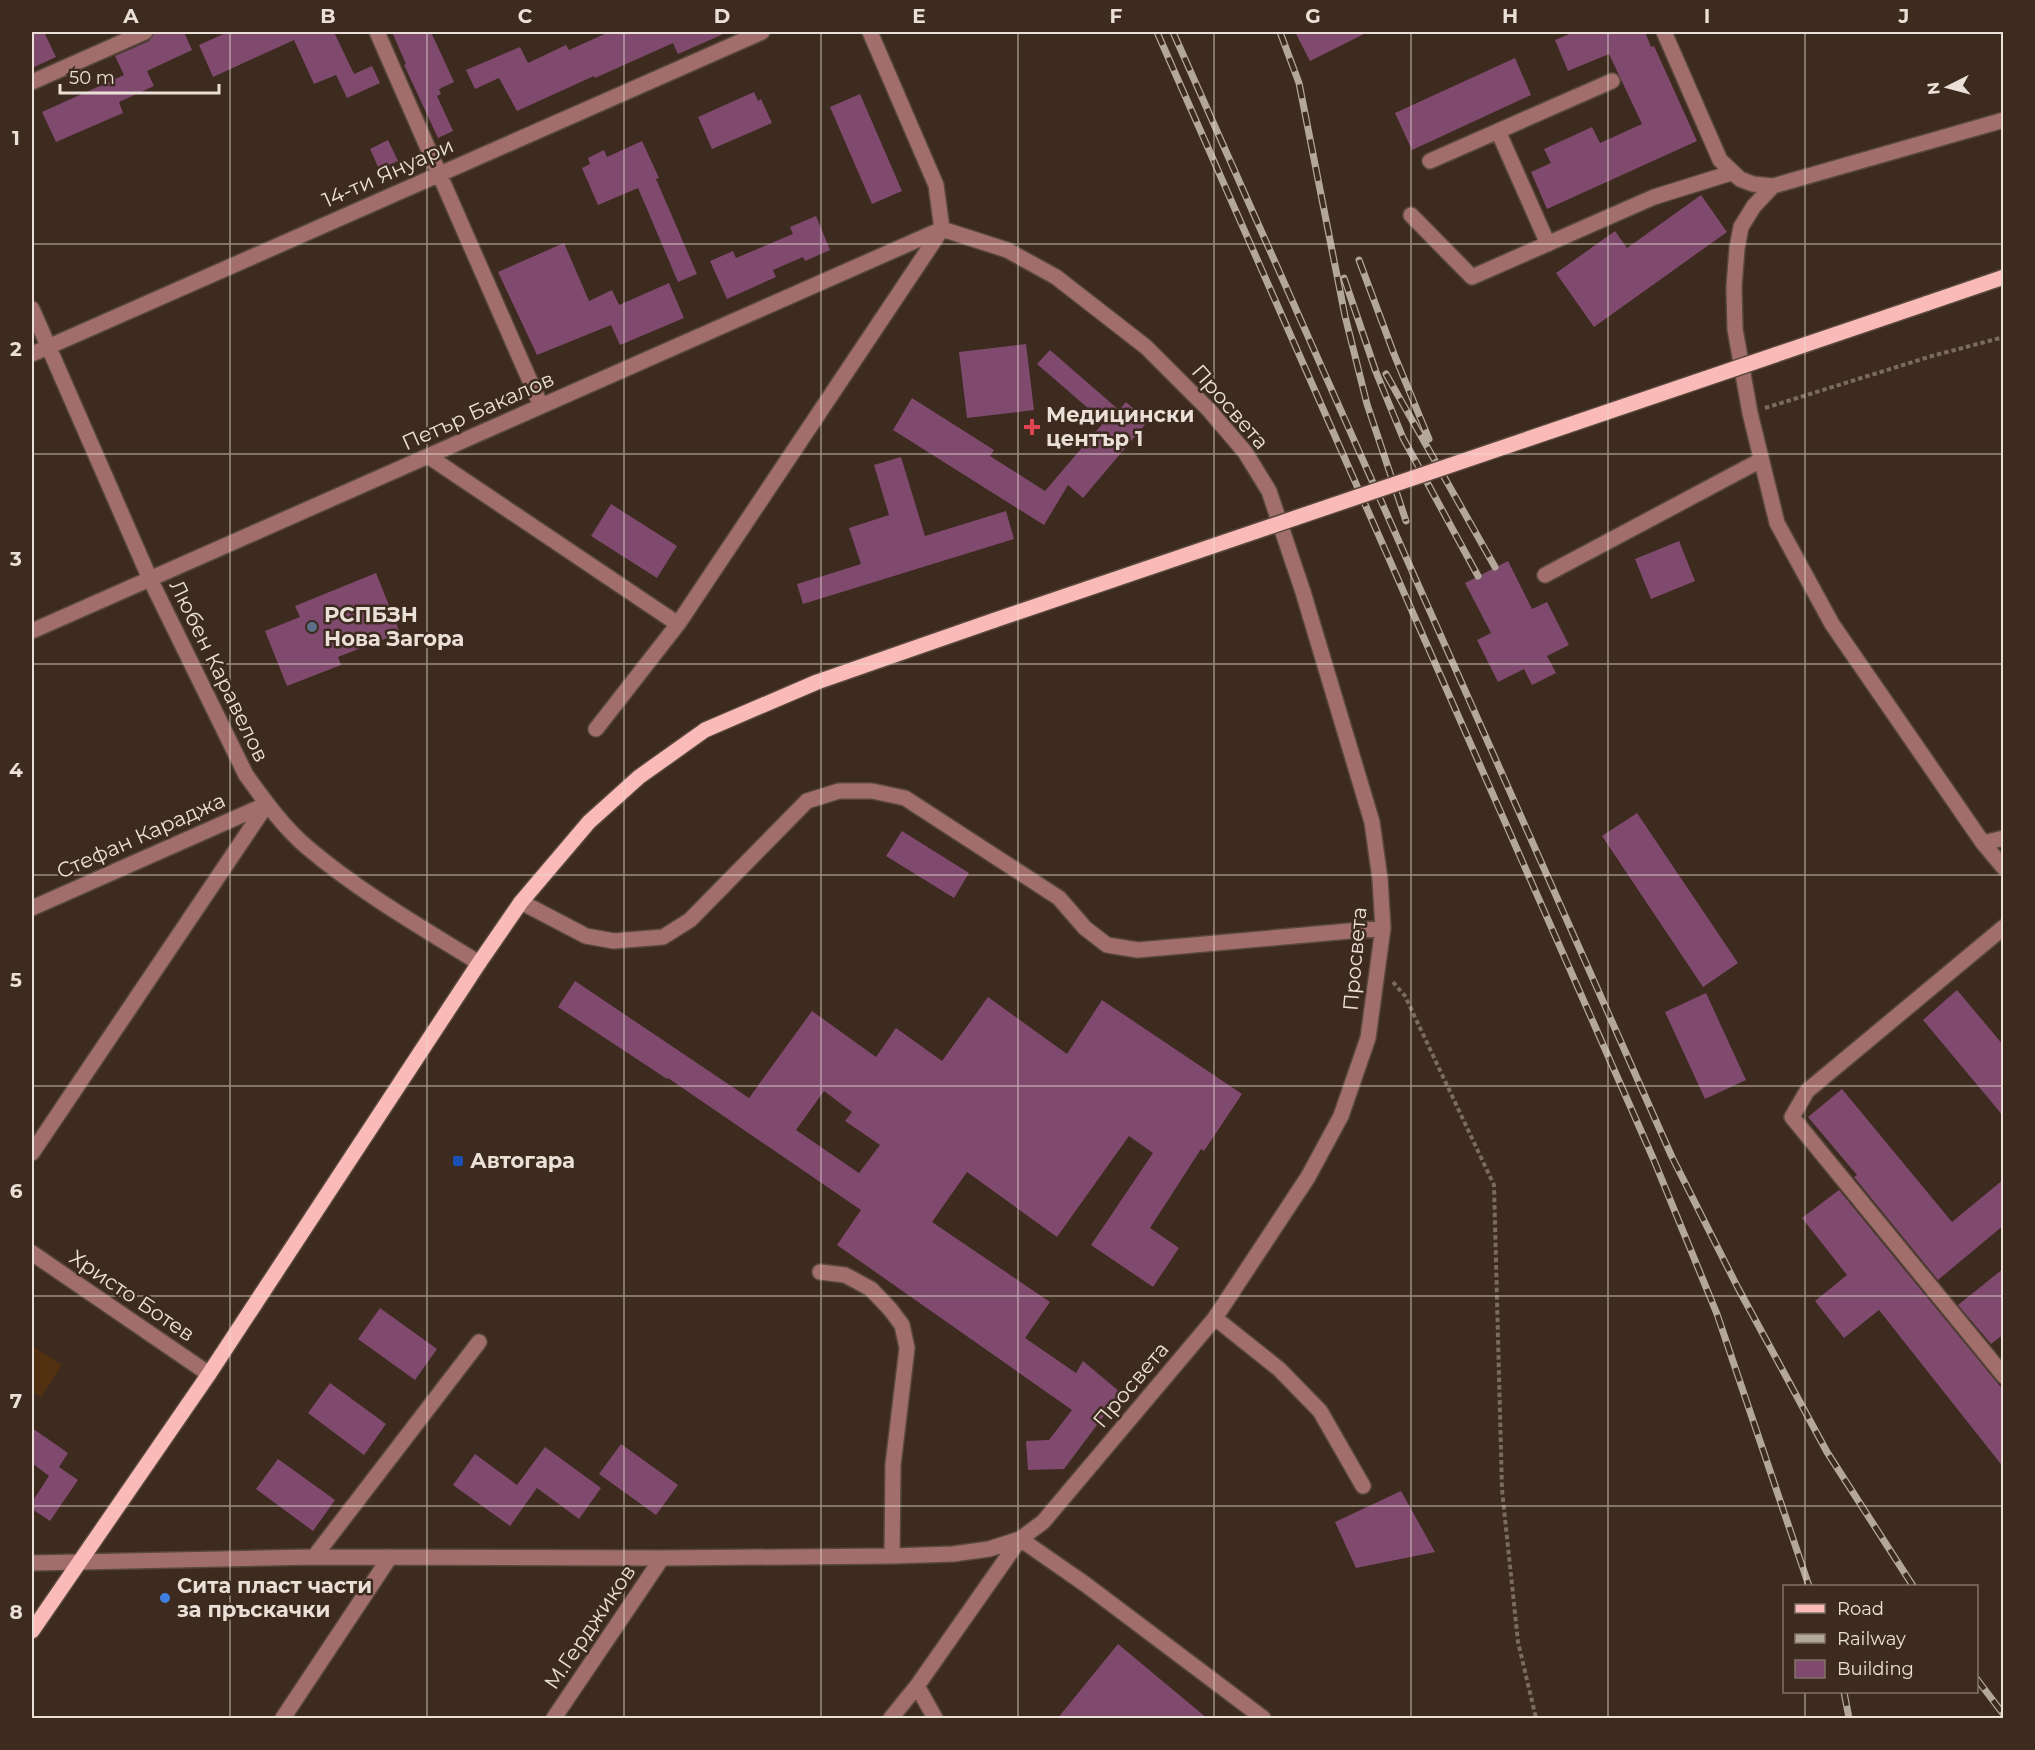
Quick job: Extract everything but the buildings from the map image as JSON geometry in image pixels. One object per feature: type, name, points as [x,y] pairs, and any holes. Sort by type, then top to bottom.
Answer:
[{"type":"main road","points":[[32,1631],[209,1374],[521,902],[588,822],[639,777],[705,730],[817,682],[2004,277]]},
{"type":"street","points":[[32,81],[145,32]]},
{"type":"street","points":[[377,32],[541,406]]},
{"type":"street","name":"14-ти Януари","points":[[32,354],[762,32]]},
{"type":"street","points":[[596,729],[678,624],[942,229],[936,186],[870,32]]},
{"type":"street","points":[[1664,32],[1720,160],[1740,180],[1753,184],[1773,186],[2004,120]]},
{"type":"street","points":[[1430,161],[1612,81]]},
{"type":"street","points":[[1498,131],[1548,244]]},
{"type":"street","points":[[1411,215],[1472,278],[1654,197],[1731,172]]},
{"type":"street","points":[[1773,186],[1754,206],[1742,227],[1737,248],[1734,287],[1736,329],[1750,413],[1776,524],[1832,624],[1983,843],[2004,868]]},
{"type":"street","name":"Петър Бакалов","points":[[32,631],[942,229]]},
{"type":"street","name":"Просвета","points":[[891,1719],[917,1686],[1020,1539],[1043,1522],[1215,1318],[1308,1177],[1341,1116],[1368,1038],[1383,928],[1380,879],[1372,822],[1303,592],[1269,491],[1245,452],[1209,410],[1146,347],[1056,277],[1007,250],[942,229]]},
{"type":"street","name":"Любен Каравелов","points":[[32,309],[150,579],[246,775],[267,804],[306,847],[354,883],[479,963]]},
{"type":"street","points":[[428,456],[678,624]]},
{"type":"street","points":[[1545,575],[1761,460]]},
{"type":"street","points":[[521,902],[586,936],[614,941],[663,937],[690,920],[807,801],[839,791],[872,791],[905,798],[1059,898],[1085,928],[1107,945],[1138,950],[1383,928]]},
{"type":"street","points":[[32,1153],[267,804]]},
{"type":"street","name":"Стефан Караджа","points":[[32,908],[267,804]]},
{"type":"street","points":[[1983,843],[2004,838]]},
{"type":"street","points":[[2004,927],[1807,1091],[1792,1117],[2004,1376]]},
{"type":"street","name":"Христо Ботев","points":[[32,1253],[209,1374]]},
{"type":"street","points":[[820,1272],[845,1275],[871,1289],[902,1325],[907,1348],[893,1465],[892,1556]]},
{"type":"street","points":[[1215,1318],[1279,1369],[1320,1411],[1363,1486]]},
{"type":"street","points":[[314,1557],[479,1342]]},
{"type":"street","points":[[32,1563],[314,1557],[892,1556],[953,1554],[989,1549],[1020,1539],[1084,1584],[1263,1719]]},
{"type":"street","points":[[283,1719],[390,1557]]},
{"type":"street","name":"М.Герджиков","points":[[554,1719],[662,1558]]},
{"type":"street","points":[[917,1686],[935,1719]]},
{"type":"path","points":[[1750,413],[1932,356],[2004,337]]},
{"type":"path","points":[[1378,966],[1405,996],[1494,1185],[1502,1490],[1518,1642],[1536,1719]]},
{"type":"shaded area","points":[[32,1346],[62,1365],[41,1397],[32,1391]]},
{"type":"railway","points":[[1157,32],[1653,1158],[1717,1314],[1809,1585]]},
{"type":"railway","points":[[1173,32],[1672,1157],[1738,1288],[1827,1452],[1912,1585]]},
{"type":"railway","points":[[1280,32],[1299,83],[1345,316],[1367,404],[1406,521]]},
{"type":"railway","points":[[1359,260],[1429,439]]},
{"type":"railway","points":[[1344,278],[1376,372],[1403,438],[1478,576]]},
{"type":"railway","points":[[1386,374],[1495,567]]},
{"type":"railway","points":[[1978,1681],[2004,1715]]},
{"type":"railway","points":[[1844,1693],[1849,1718]]},
{"type":"place","name":"Медицински център 1","points":[[1032,427]]},
{"type":"place","name":"РСПБЗН Нова Загора","points":[[312,627]]},
{"type":"place","name":"Автогара","points":[[458,1161]]},
{"type":"place","name":"Сита пласт части за пръскачки","points":[[165,1598]]}]
